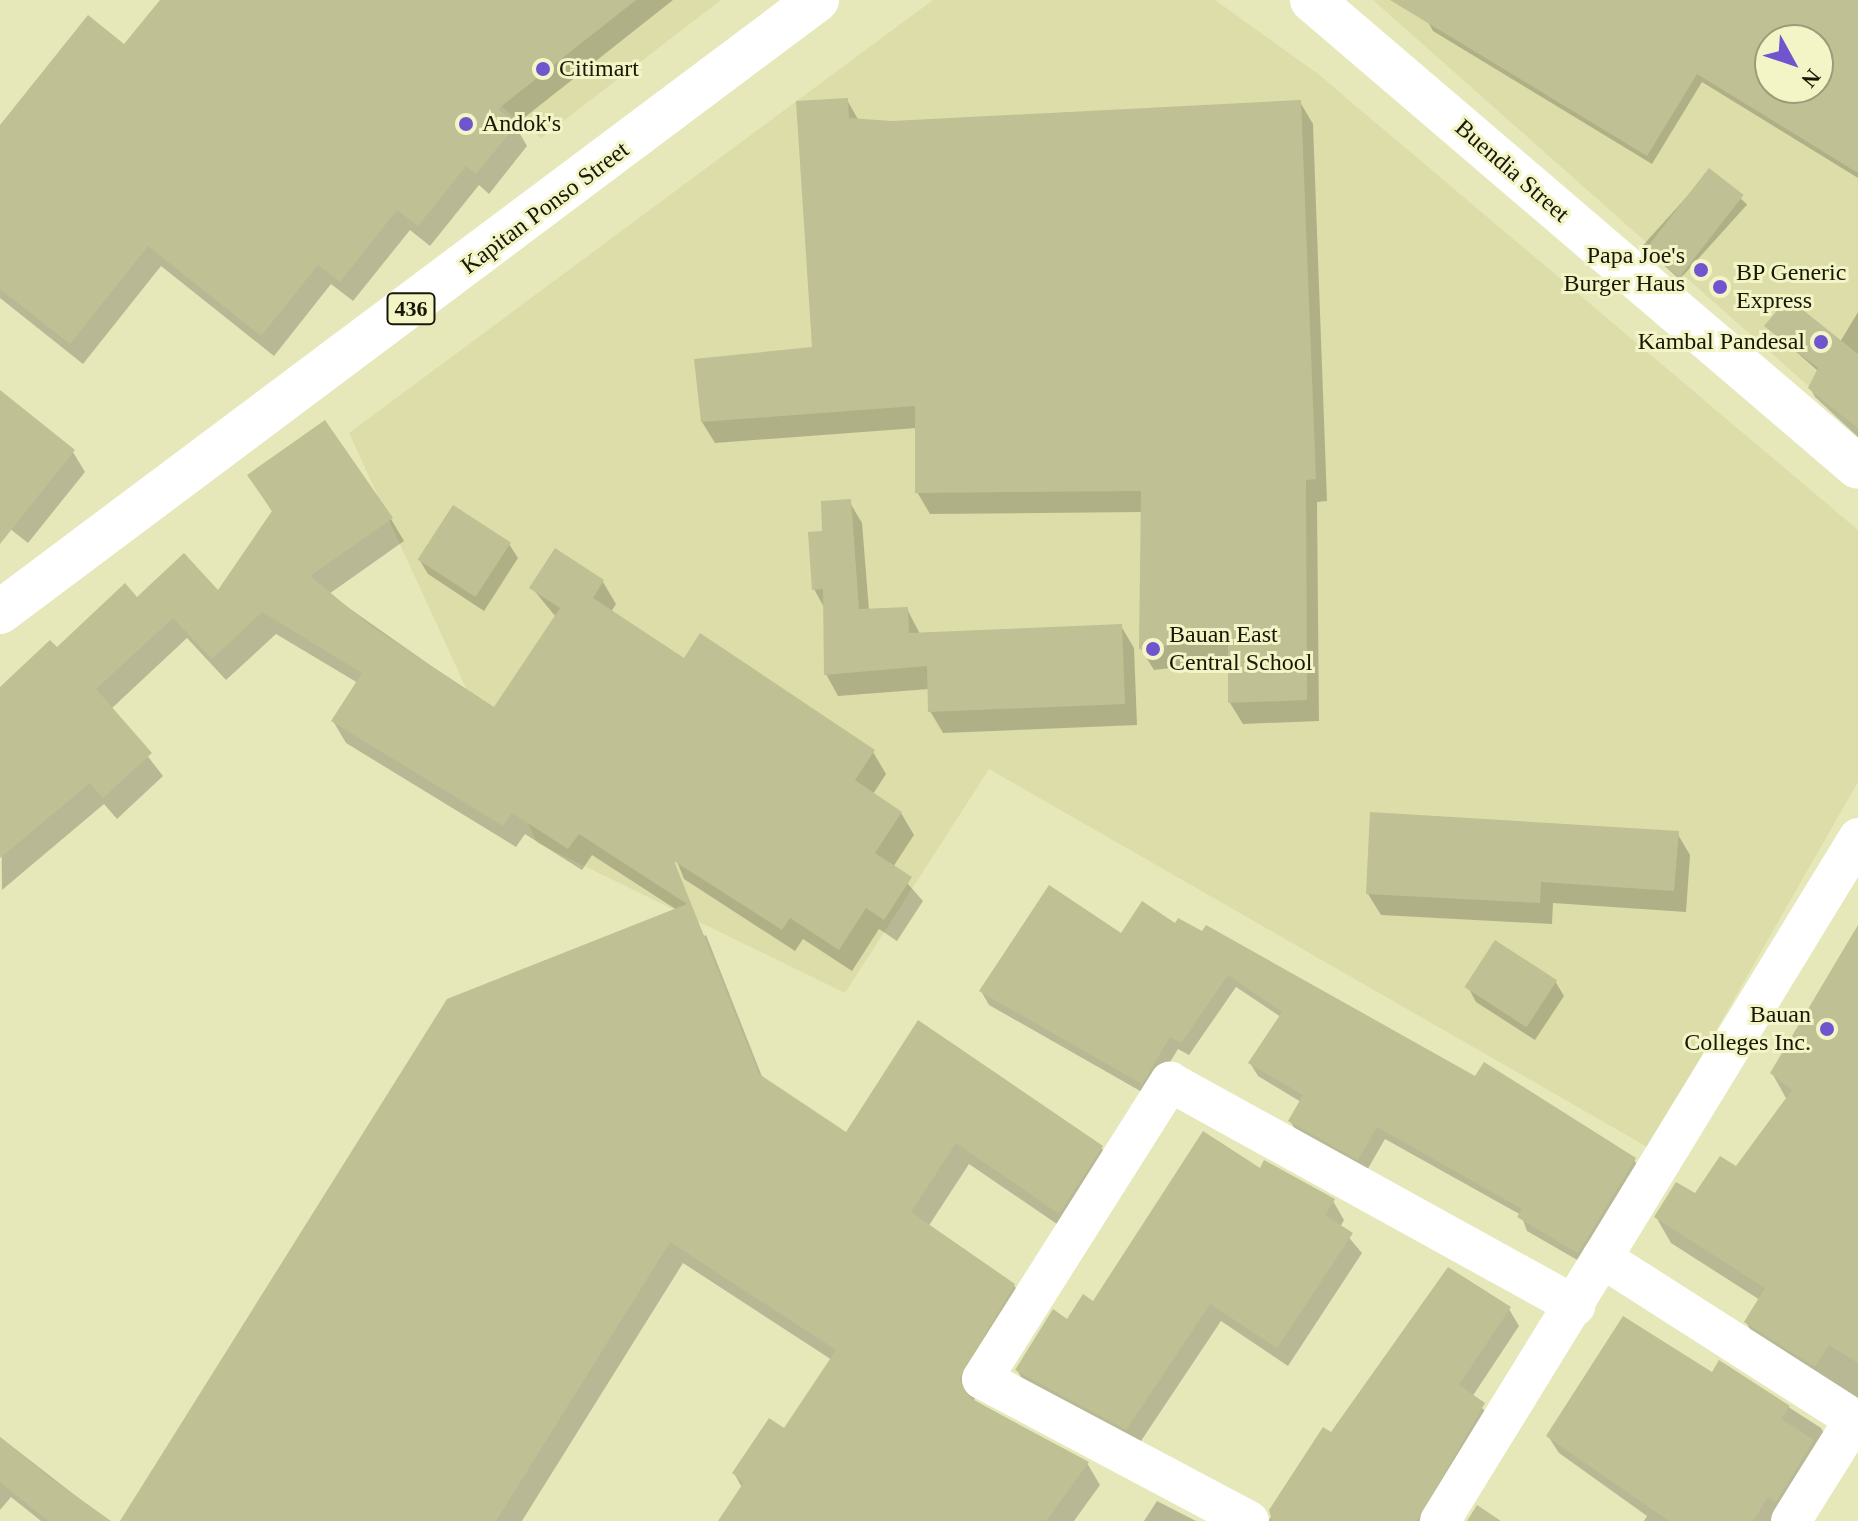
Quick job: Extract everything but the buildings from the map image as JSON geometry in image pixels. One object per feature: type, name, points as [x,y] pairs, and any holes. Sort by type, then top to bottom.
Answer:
[{"type":"main road","name":"Kapitan Ponso Street","points":[[0,612],[817,0]]},
{"type":"main road","name":"Buendia Street","points":[[1333,6],[1858,467]]},
{"type":"street","points":[[1440,1521],[1575,1306],[1858,838]]},
{"type":"street","points":[[1249,1521],[982,1379],[1170,1082],[1575,1306]]},
{"type":"street","points":[[1602,1258],[1856,1421],[1791,1521]]},
{"type":"shaded area","name":"Citimart","points":[[368,0],[721,0],[541,138]]},
{"type":"shaded area","name":"Bauan East Central School","points":[[933,0],[1215,0],[1318,74],[1858,530],[1858,782],[1649,1148],[989,769],[845,993],[537,843],[349,433]]},
{"type":"shaded area","points":[[1373,0],[1858,0],[1858,430]]},
{"type":"place","name":"Citimart","points":[[543,69]]},
{"type":"place","name":"Andok's","points":[[466,124]]},
{"type":"place","name":"Papa Joe's Burger Haus","points":[[1701,270]]},
{"type":"place","name":"BP Generic Express","points":[[1720,287]]},
{"type":"place","name":"Kambal Pandesal","points":[[1821,342]]},
{"type":"place","name":"Bauan East Central School","points":[[1153,649]]},
{"type":"place","name":"Bauan Colleges Inc.","points":[[1827,1029]]}]
